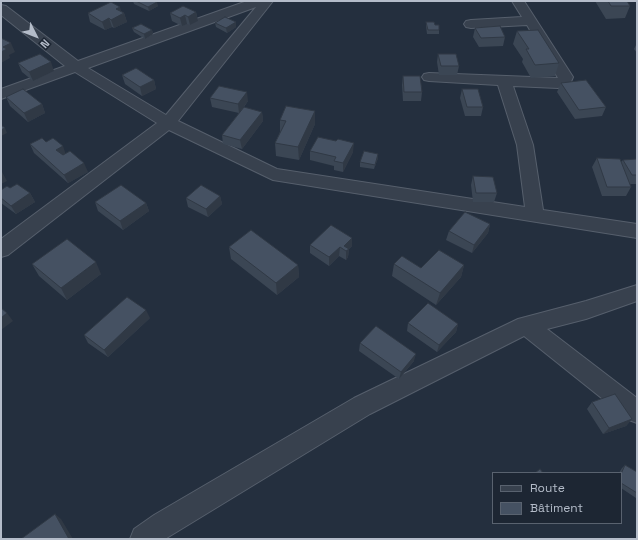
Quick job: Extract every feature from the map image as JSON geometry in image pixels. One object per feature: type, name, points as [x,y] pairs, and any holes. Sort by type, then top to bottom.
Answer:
[{"type":"street","points":[[1,94],[259,1]]},
{"type":"street","points":[[1,250],[168,123],[267,1]]},
{"type":"street","points":[[429,77],[558,83],[565,81],[566,77],[518,1]]},
{"type":"street","points":[[1,9],[76,67],[168,123],[272,174],[637,231]]},
{"type":"street","points":[[470,24],[531,21]]},
{"type":"street","points":[[504,81],[525,145],[535,215]]},
{"type":"street","points":[[144,539],[163,524],[362,406],[526,325],[586,310],[637,293]]},
{"type":"street","points":[[526,325],[637,412]]},
{"type":"building","points":[[136,1],[155,1],[157,2],[148,7]]},
{"type":"building","points":[[608,1],[627,1],[630,6],[611,6]]},
{"type":"building","points":[[111,2],[120,7],[116,9],[124,13],[111,20],[109,18],[102,22],[88,13]]},
{"type":"building","points":[[183,6],[196,12],[188,17],[185,15],[180,18],[170,13]]},
{"type":"building","points":[[225,17],[236,22],[226,28],[215,23]]},
{"type":"building","points":[[426,22],[434,22],[435,25],[439,25],[439,30],[428,30]]},
{"type":"building","points":[[141,24],[152,30],[144,34],[132,28]]},
{"type":"building","points":[[500,26],[505,37],[481,38],[475,28]]},
{"type":"building","points":[[538,30],[559,63],[535,65],[526,49],[529,49],[517,31]]},
{"type":"building","points":[[1,38],[11,43],[3,47],[7,49],[1,52]]},
{"type":"building","points":[[40,54],[51,62],[29,72],[18,63]]},
{"type":"building","points":[[438,54],[456,54],[459,66],[441,66]]},
{"type":"building","points":[[136,68],[154,80],[140,87],[122,75]]},
{"type":"building","points":[[403,76],[420,76],[422,92],[404,92]]},
{"type":"building","points":[[586,80],[606,107],[579,110],[561,83]]},
{"type":"building","points":[[219,86],[247,92],[238,104],[210,98]]},
{"type":"building","points":[[23,89],[42,104],[24,113],[6,97]]},
{"type":"building","points":[[462,89],[478,89],[483,107],[467,107]]},
{"type":"building","points":[[286,106],[315,111],[298,147],[275,143],[286,121],[280,120]]},
{"type":"building","points":[[244,107],[262,112],[240,140],[222,135]]},
{"type":"building","points":[[318,137],[336,141],[338,139],[354,143],[343,163],[334,161],[336,157],[310,151]]},
{"type":"building","points":[[42,138],[46,142],[53,138],[63,146],[56,150],[63,155],[70,151],[84,163],[64,175],[30,144]]},
{"type":"building","points":[[364,151],[378,154],[375,165],[360,162]]},
{"type":"building","points":[[597,158],[620,159],[631,187],[607,187]]},
{"type":"building","points":[[637,159],[637,175],[632,175],[623,160]]},
{"type":"building","points":[[473,176],[493,177],[497,193],[476,193]]},
{"type":"building","points":[[17,184],[30,193],[11,206],[1,198],[1,190],[7,186],[10,188]]},
{"type":"building","points":[[121,185],[146,203],[120,221],[95,202]]},
{"type":"building","points":[[201,185],[220,196],[206,209],[186,198]]},
{"type":"building","points":[[465,212],[490,224],[474,245],[449,231]]},
{"type":"building","points":[[331,225],[352,238],[344,246],[349,249],[346,251],[340,247],[329,257],[310,245]]},
{"type":"building","points":[[251,230],[298,265],[276,283],[229,247]]},
{"type":"building","points":[[67,239],[96,262],[61,288],[32,264]]},
{"type":"building","points":[[439,250],[464,265],[440,293],[394,264],[402,256],[421,268]]},
{"type":"building","points":[[127,297],[146,310],[104,350],[84,335]]},
{"type":"building","points":[[428,303],[458,324],[439,345],[408,323]]},
{"type":"building","points":[[1,308],[7,313],[1,318]]},
{"type":"building","points":[[376,326],[416,354],[401,372],[360,343]]},
{"type":"building","points":[[615,394],[632,419],[609,428],[592,402]]},
{"type":"building","points":[[625,465],[637,472],[637,493],[622,484],[622,472]]},
{"type":"building","points":[[55,514],[69,539],[21,539]]}]
